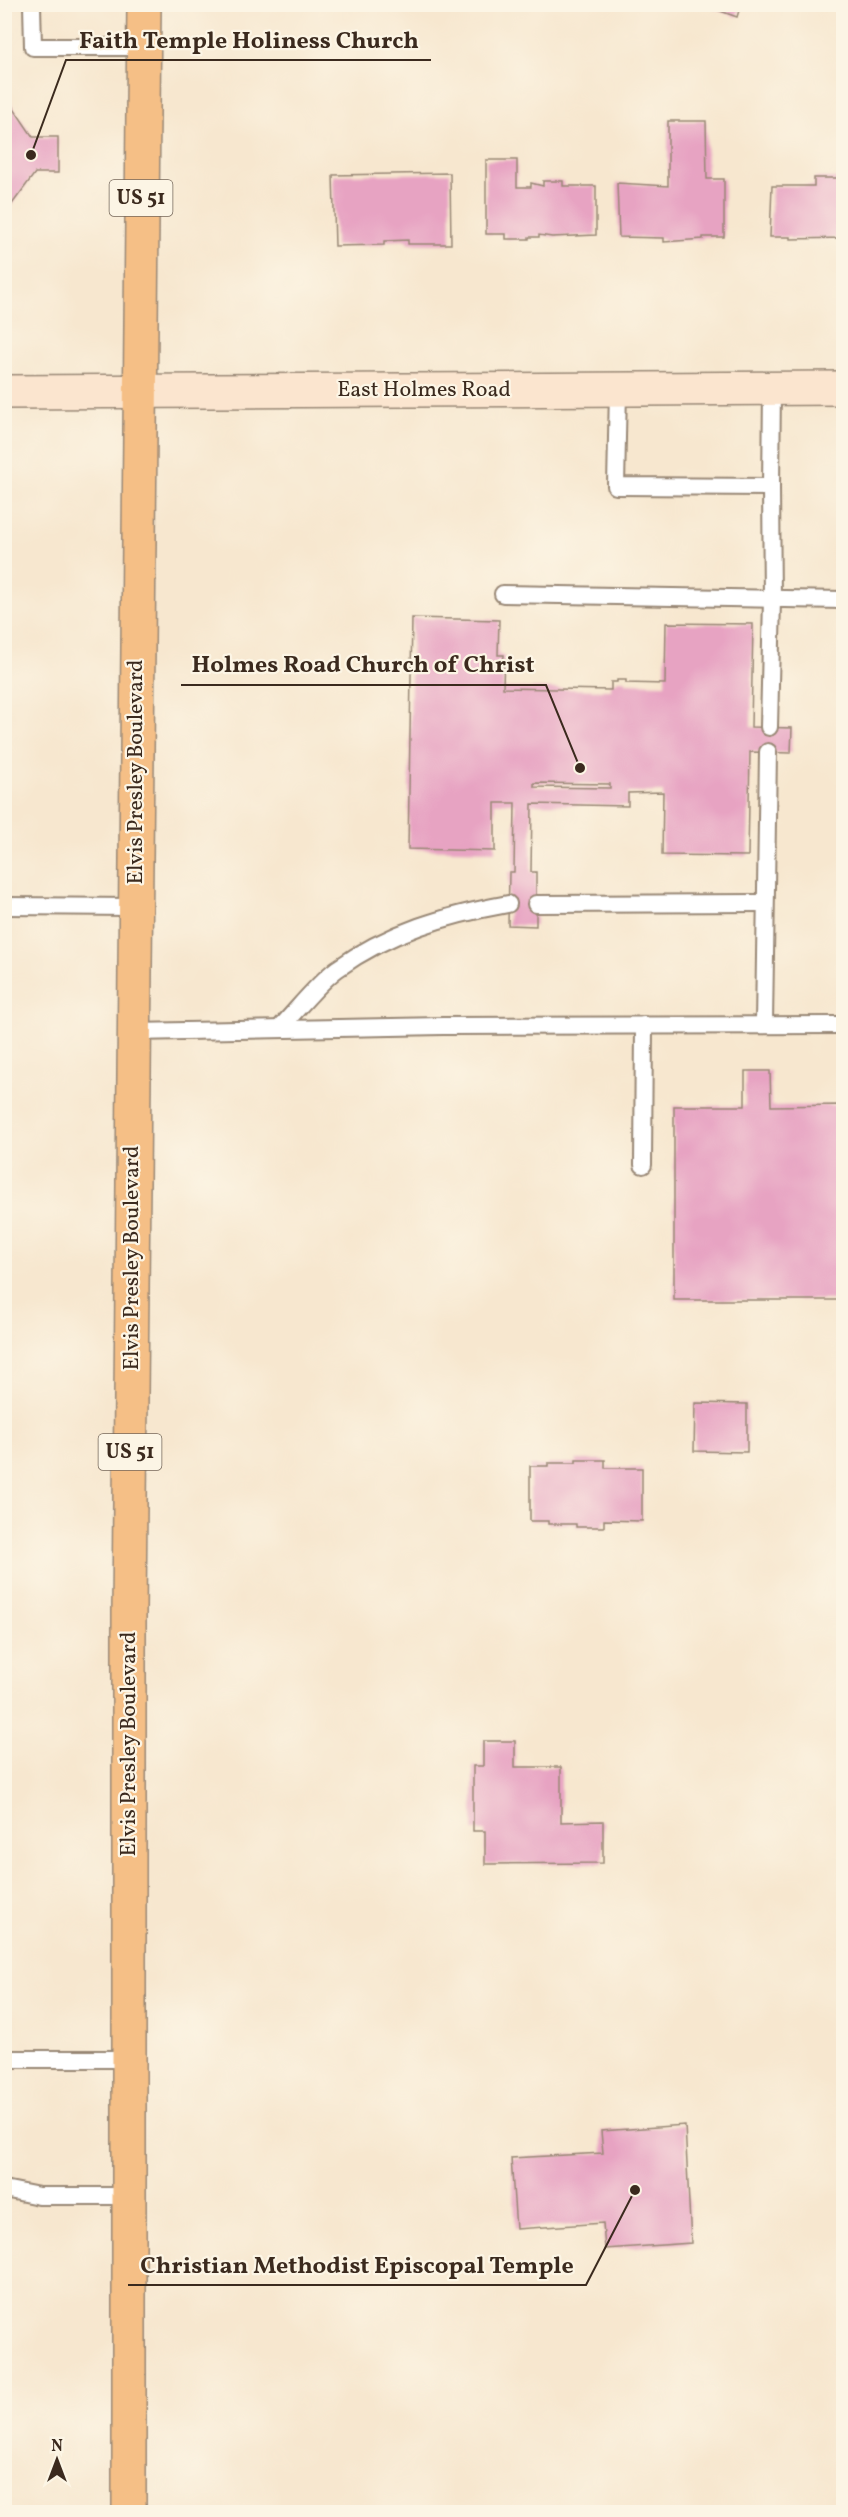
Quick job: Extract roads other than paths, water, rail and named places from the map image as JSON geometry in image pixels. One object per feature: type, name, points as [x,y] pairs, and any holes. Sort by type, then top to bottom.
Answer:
[{"type":"main road","name":"Elvis Presley Boulevard","points":[[129,2512],[129,1611],[144,4]]},
{"type":"main road","name":"East Holmes Road","points":[[4,392],[843,388]]},
{"type":"lane","points":[[32,4],[33,47],[143,47]]},
{"type":"lane","points":[[769,727],[772,599],[772,388]]},
{"type":"lane","points":[[618,389],[616,486],[771,487]]},
{"type":"lane","points":[[503,594],[843,600]]},
{"type":"lane","points":[[764,1024],[768,752]]},
{"type":"lane","points":[[536,904],[765,903]]},
{"type":"lane","points":[[279,1029],[336,970],[392,935],[460,913],[508,904]]},
{"type":"lane","points":[[4,906],[135,907]]},
{"type":"lane","points":[[644,1025],[644,1164]]},
{"type":"lane","points":[[134,1032],[644,1025],[843,1025]]},
{"type":"lane","points":[[4,2059],[129,2059]]},
{"type":"lane","points":[[4,2189],[39,2196],[129,2196]]},
{"type":"place","name":"Faith Temple Holiness Church","points":[[31,155]]},
{"type":"place","name":"Holmes Road Church of Christ","points":[[580,768]]},
{"type":"place","name":"Christian Methodist Episcopal Temple","points":[[635,2190]]}]
